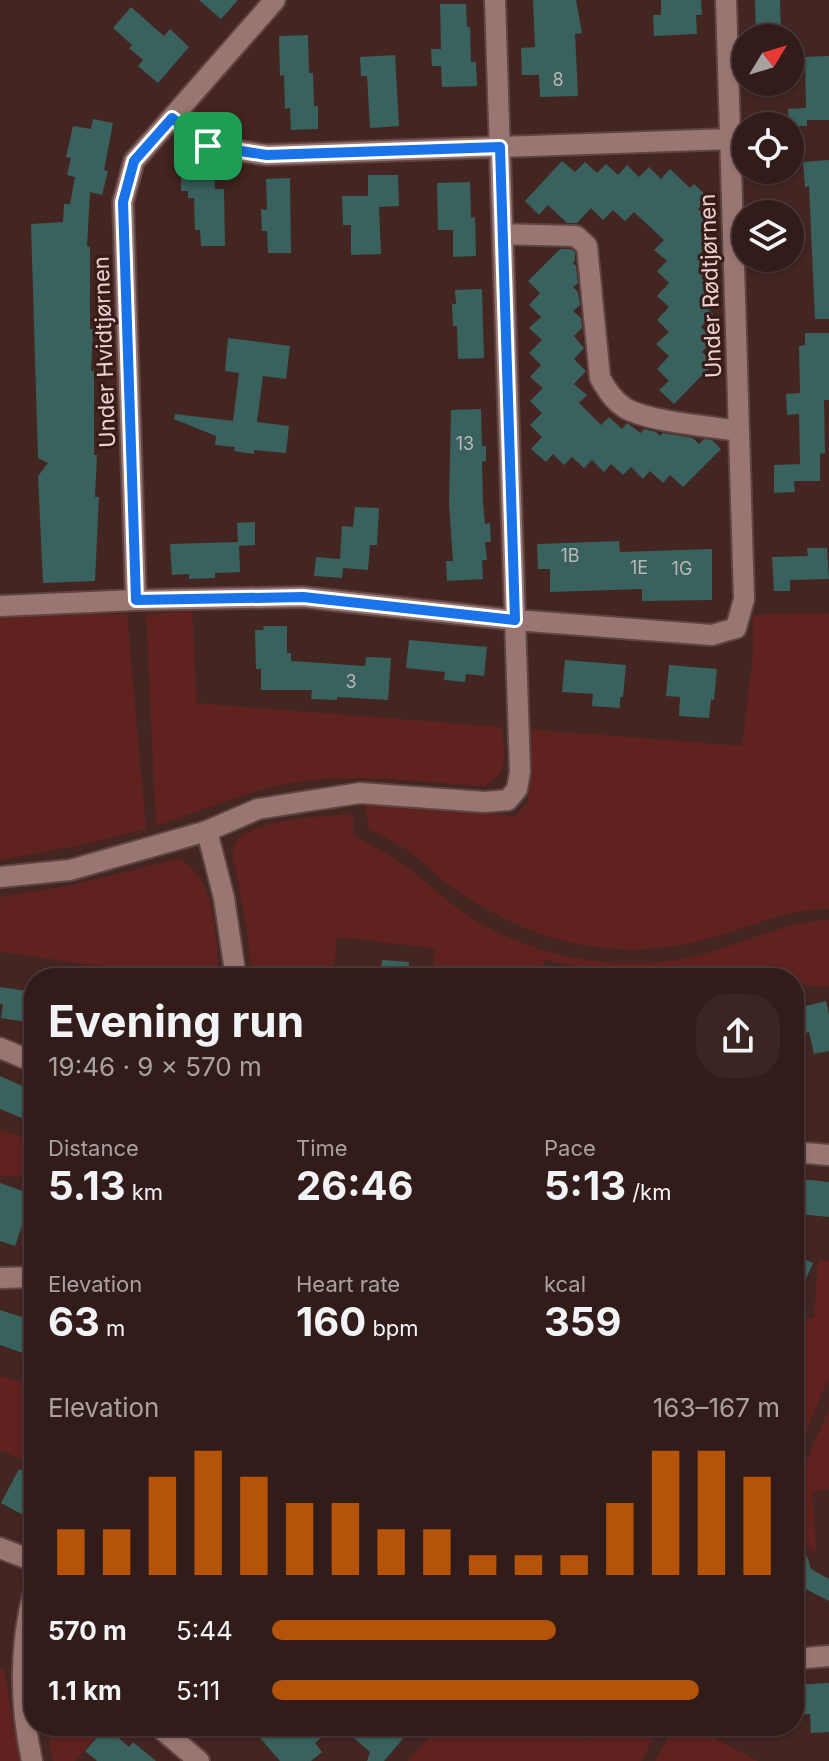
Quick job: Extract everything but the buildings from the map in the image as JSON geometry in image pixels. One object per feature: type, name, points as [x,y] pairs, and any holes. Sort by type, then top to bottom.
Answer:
[{"type":"street","name":"Under Hvidtjørnen","points":[[136,600],[123,202],[134,161],[275,0]]},
{"type":"street","points":[[0,877],[70,870],[207,831],[258,809],[360,793],[485,802],[508,800],[517,789],[520,772],[495,0]]},
{"type":"street","name":"Under Rødtjørnen","points":[[515,620],[712,635],[736,628],[744,599],[726,0]]},
{"type":"street","points":[[172,118],[208,146],[267,155],[730,139]]},
{"type":"street","points":[[503,234],[576,236],[587,246],[600,378],[609,395],[626,408],[649,416],[739,431]]},
{"type":"street","points":[[0,606],[303,597],[515,620]]},
{"type":"street","points":[[207,831],[224,898],[234,968]]},
{"type":"street","points":[[0,1048],[24,1058]]},
{"type":"street","points":[[804,1153],[829,1155]]},
{"type":"street","points":[[0,1278],[24,1277]]},
{"type":"street","points":[[0,1548],[24,1557]]},
{"type":"street","points":[[804,1658],[829,1656]]},
{"type":"street","points":[[27,1736],[32,1761]]},
{"type":"street","points":[[170,1736],[199,1761]]},
{"type":"shaded area","points":[[192,611],[197,703],[502,727],[504,761],[499,774],[485,786],[356,778],[294,783],[234,798],[156,826],[146,615]]},
{"type":"shaded area","points":[[829,613],[829,909],[791,913],[682,945],[650,949],[590,946],[534,931],[479,905],[447,884],[406,849],[369,829],[365,804],[515,816],[528,802],[528,729],[742,746],[753,652],[753,615]]},
{"type":"shaded area","points":[[127,614],[146,829],[0,860],[0,615]]},
{"type":"shaded area","points":[[353,816],[353,835],[399,862],[467,915],[515,940],[568,956],[622,963],[676,960],[790,926],[829,920],[829,987],[804,985],[804,968],[582,968],[544,959],[543,968],[433,968],[435,948],[337,937],[333,968],[252,968],[233,857],[235,843],[258,828],[304,818]]},
{"type":"shaded area","points":[[179,859],[192,868],[208,895],[219,968],[113,968],[0,952],[0,897],[68,886]]},
{"type":"shaded area","points":[[0,1129],[24,1139],[24,1176],[0,1176]]},
{"type":"shaded area","points":[[818,1260],[829,1261],[829,1377],[804,1436],[804,1318],[814,1318]]},
{"type":"shaded area","points":[[0,1376],[24,1382],[24,1460],[0,1450]]},
{"type":"shaded area","points":[[829,1409],[829,1489],[812,1491],[816,1551],[804,1545],[804,1466]]},
{"type":"shaded area","points":[[0,1669],[4,1670],[20,1761],[0,1761]]},
{"type":"shaded area","points":[[48,1736],[96,1736],[75,1761],[53,1761]]},
{"type":"shaded area","points":[[424,1736],[582,1736],[589,1740],[591,1736],[655,1736],[641,1761],[408,1761],[427,1739]]},
{"type":"shaded area","points":[[669,1736],[710,1736],[758,1761],[655,1761]]},
{"type":"route","points":[[172,118],[208,146],[267,155],[500,147],[515,620],[303,597],[136,600],[123,202],[134,161],[172,118]]}]
